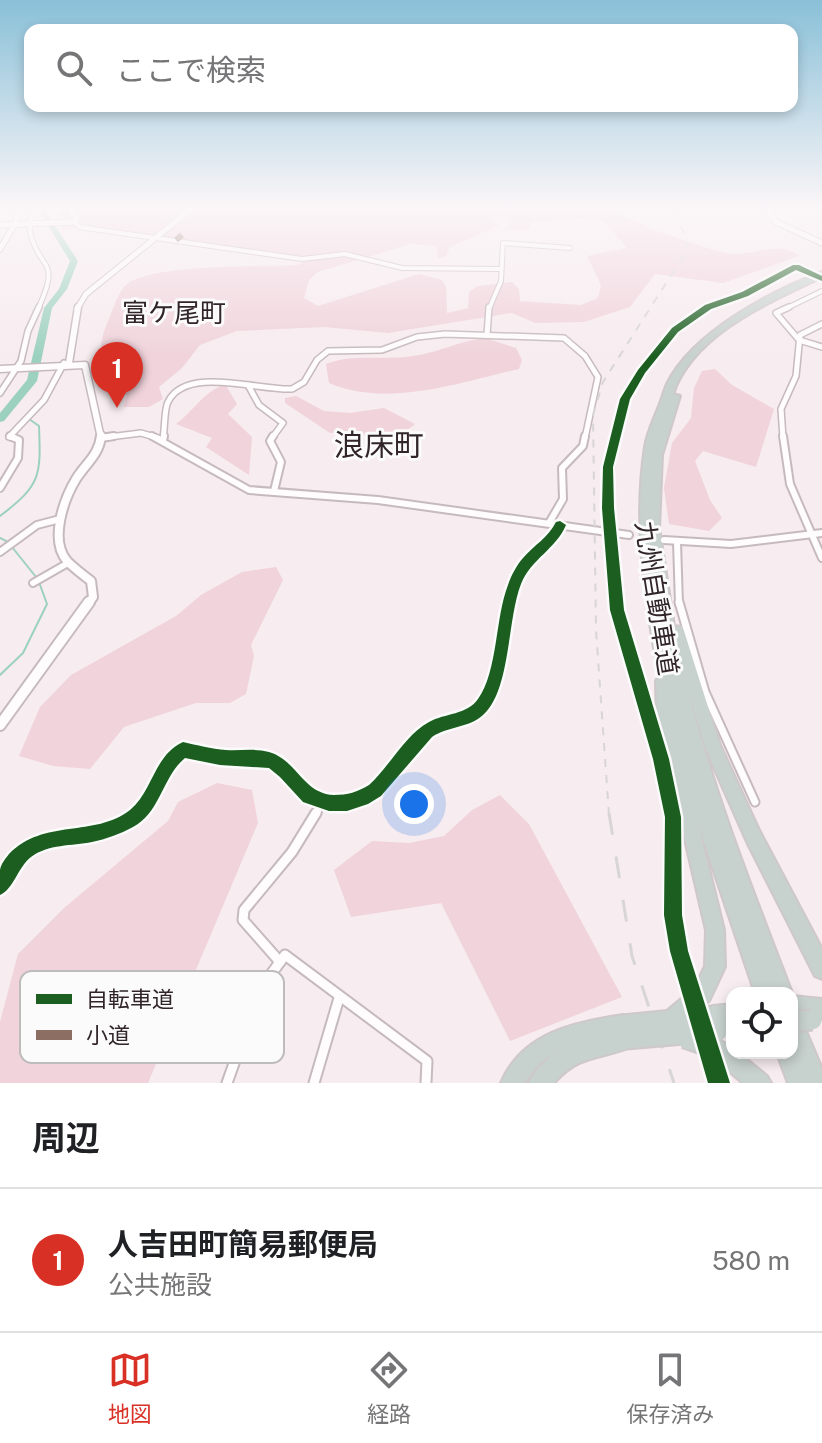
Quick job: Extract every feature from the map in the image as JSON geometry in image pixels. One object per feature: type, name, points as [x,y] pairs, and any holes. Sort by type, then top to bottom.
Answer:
[{"type":"highway","name":"九州自動車道","points":[[780,987],[717,810],[686,704],[658,567],[653,518],[655,466],[665,420],[681,384],[703,355],[725,333],[765,307],[822,278]]},
{"type":"highway","name":"九州自動車道","points":[[763,987],[702,808],[661,650],[647,566],[643,503],[649,440],[660,409],[683,366],[718,330],[758,305],[822,278]]},
{"type":"highway","points":[[658,567],[713,747],[753,836],[822,969]]},
{"type":"highway","points":[[661,650],[665,719],[715,930],[715,967],[702,994],[673,1028]]},
{"type":"highway","points":[[805,1014],[817,1083]]},
{"type":"highway","points":[[673,1028],[723,1028]]},
{"type":"highway","points":[[512,1083],[526,1061],[552,1041],[567,1034],[723,1028]]},
{"type":"highway","points":[[723,1028],[760,1083]]},
{"type":"highway","points":[[540,1083],[565,1056],[625,1032]]},
{"type":"highway","points":[[789,1059],[799,1083]]},
{"type":"street","points":[[0,393],[20,367],[50,274],[41,257]]},
{"type":"street","points":[[0,488],[21,451],[19,440],[9,437],[44,400],[66,363],[76,310],[86,294],[131,257]]},
{"type":"street","points":[[285,257],[302,259],[323,257]]},
{"type":"street","points":[[355,257],[402,268],[499,269]]},
{"type":"street","points":[[487,335],[489,306],[501,281],[501,257]]},
{"type":"street","points":[[719,1083],[679,951],[673,915],[673,817],[661,759],[617,610],[608,494],[612,439],[625,399],[641,372],[690,318],[708,307],[764,285],[789,269],[799,268],[822,278]]},
{"type":"street","points":[[822,291],[776,313],[799,340],[822,347]]},
{"type":"street","points":[[822,324],[806,329],[799,340],[796,376],[781,409],[782,443],[790,484],[822,558]]},
{"type":"street","points":[[163,440],[168,413],[166,404],[179,390],[225,380],[273,390],[300,387],[318,357],[330,350],[382,350],[418,337],[487,335],[564,338],[585,356],[598,377],[583,446],[562,468],[563,499],[549,523]]},
{"type":"street","points":[[0,369],[66,363],[85,365],[101,438],[98,451],[76,479],[60,519],[60,543],[68,563],[91,581],[93,597],[64,640],[17,697],[0,725]]},
{"type":"street","points":[[248,385],[251,398],[260,409],[283,423],[270,441],[281,462],[274,491]]},
{"type":"street","points":[[101,438],[141,433],[163,440],[249,490],[378,500],[629,535]]},
{"type":"street","points":[[0,552],[37,525],[60,519]]},
{"type":"street","points":[[0,886],[23,849],[41,841],[90,835],[131,819],[147,806],[168,760],[183,750],[230,759],[270,760],[281,766],[301,793],[323,801],[355,802],[375,792],[429,730],[467,720],[482,708],[493,682],[506,602],[522,567],[554,536],[560,525]]},
{"type":"street","points":[[664,540],[731,544],[822,533]]},
{"type":"street","points":[[677,542],[682,621],[707,697],[738,771],[755,802]]},
{"type":"street","points":[[33,583],[68,563]]},
{"type":"street","points":[[280,962],[243,920],[244,910],[292,852],[323,801]]},
{"type":"street","points":[[273,971],[285,955],[427,1061],[426,1083]]},
{"type":"street","points":[[314,1083],[339,998]]},
{"type":"street","points":[[227,1083],[234,1063]]},
{"type":"shaded area","points":[[285,257],[369,257],[318,272],[309,280],[304,298],[318,306],[419,274],[442,280],[446,287],[447,313],[468,308],[469,292],[478,286],[512,282],[519,289],[520,301],[581,305],[598,298],[601,285],[587,257],[797,257],[723,283],[655,274],[630,307],[584,322],[535,323],[512,313],[388,333],[324,327],[237,331],[200,345],[182,368],[159,387],[163,399],[149,407],[123,407],[127,396],[108,373],[101,347],[106,326],[124,287],[136,279],[178,270],[297,265],[309,260]]},
{"type":"shaded area","points":[[485,338],[516,348],[522,360],[519,369],[423,391],[399,393],[352,390],[329,383],[326,364],[358,358],[413,356]]},
{"type":"shaded area","points":[[715,369],[732,385],[774,409],[756,467],[703,451],[695,461],[710,500],[722,518],[709,531],[669,524],[664,488],[672,443],[691,418],[694,388],[702,371]]},
{"type":"shaded area","points":[[225,384],[237,404],[228,414],[252,437],[249,475],[206,447],[212,438],[176,424],[204,397]]},
{"type":"shaded area","points":[[296,396],[324,411],[350,413],[384,408],[415,424],[399,437],[330,433],[285,403],[285,398]]},
{"type":"shaded area","points":[[276,567],[283,580],[251,645],[254,656],[246,694],[230,703],[196,703],[124,727],[90,769],[53,766],[19,756],[40,707],[71,675],[176,616],[201,595],[242,572]]},
{"type":"shaded area","points":[[217,783],[252,790],[258,823],[195,971],[20,971],[20,1063],[156,1063],[148,1083],[0,1083],[0,1022],[18,954],[64,908],[168,821],[178,802]]},
{"type":"shaded area","points":[[500,795],[529,824],[622,997],[510,1041],[441,903],[351,917],[334,870],[372,841],[409,843],[444,836],[472,810]]},
{"type":"waterway","points":[[0,419],[32,381],[48,308],[63,289],[74,261],[71,257]]},
{"type":"waterway","points":[[0,516],[24,496],[36,478],[40,457],[39,426],[29,419]]},
{"type":"waterway","points":[[0,538],[8,542]]},
{"type":"waterway","points":[[12,547],[36,577]]},
{"type":"waterway","points":[[0,675],[23,653],[47,604],[39,582]]},
{"type":"railway","points":[[609,815],[596,630],[593,415],[603,382],[683,257]]},
{"type":"railway","points":[[609,813],[632,956],[674,1083]]},
{"type":"cycle path","points":[[719,1083],[679,951],[673,915],[673,817],[661,759],[617,610],[608,508],[608,467],[625,399],[641,372],[675,330],[708,307],[745,294],[796,267],[822,279]]},
{"type":"cycle path","points":[[0,886],[11,865],[24,851],[39,843],[108,829],[138,814],[152,796],[167,766],[183,750],[220,757],[273,761],[302,791],[329,803],[347,803],[375,791],[427,732],[443,723],[467,717],[481,707],[493,682],[514,585],[525,564],[553,538],[560,525]]},
{"type":"place","name":"人吉田町簡易郵便局","points":[[117,408]]},
{"type":"district","name":"富ケ尾町","points":[[174,312]]},
{"type":"district","name":"浪床町","points":[[379,445]]}]
